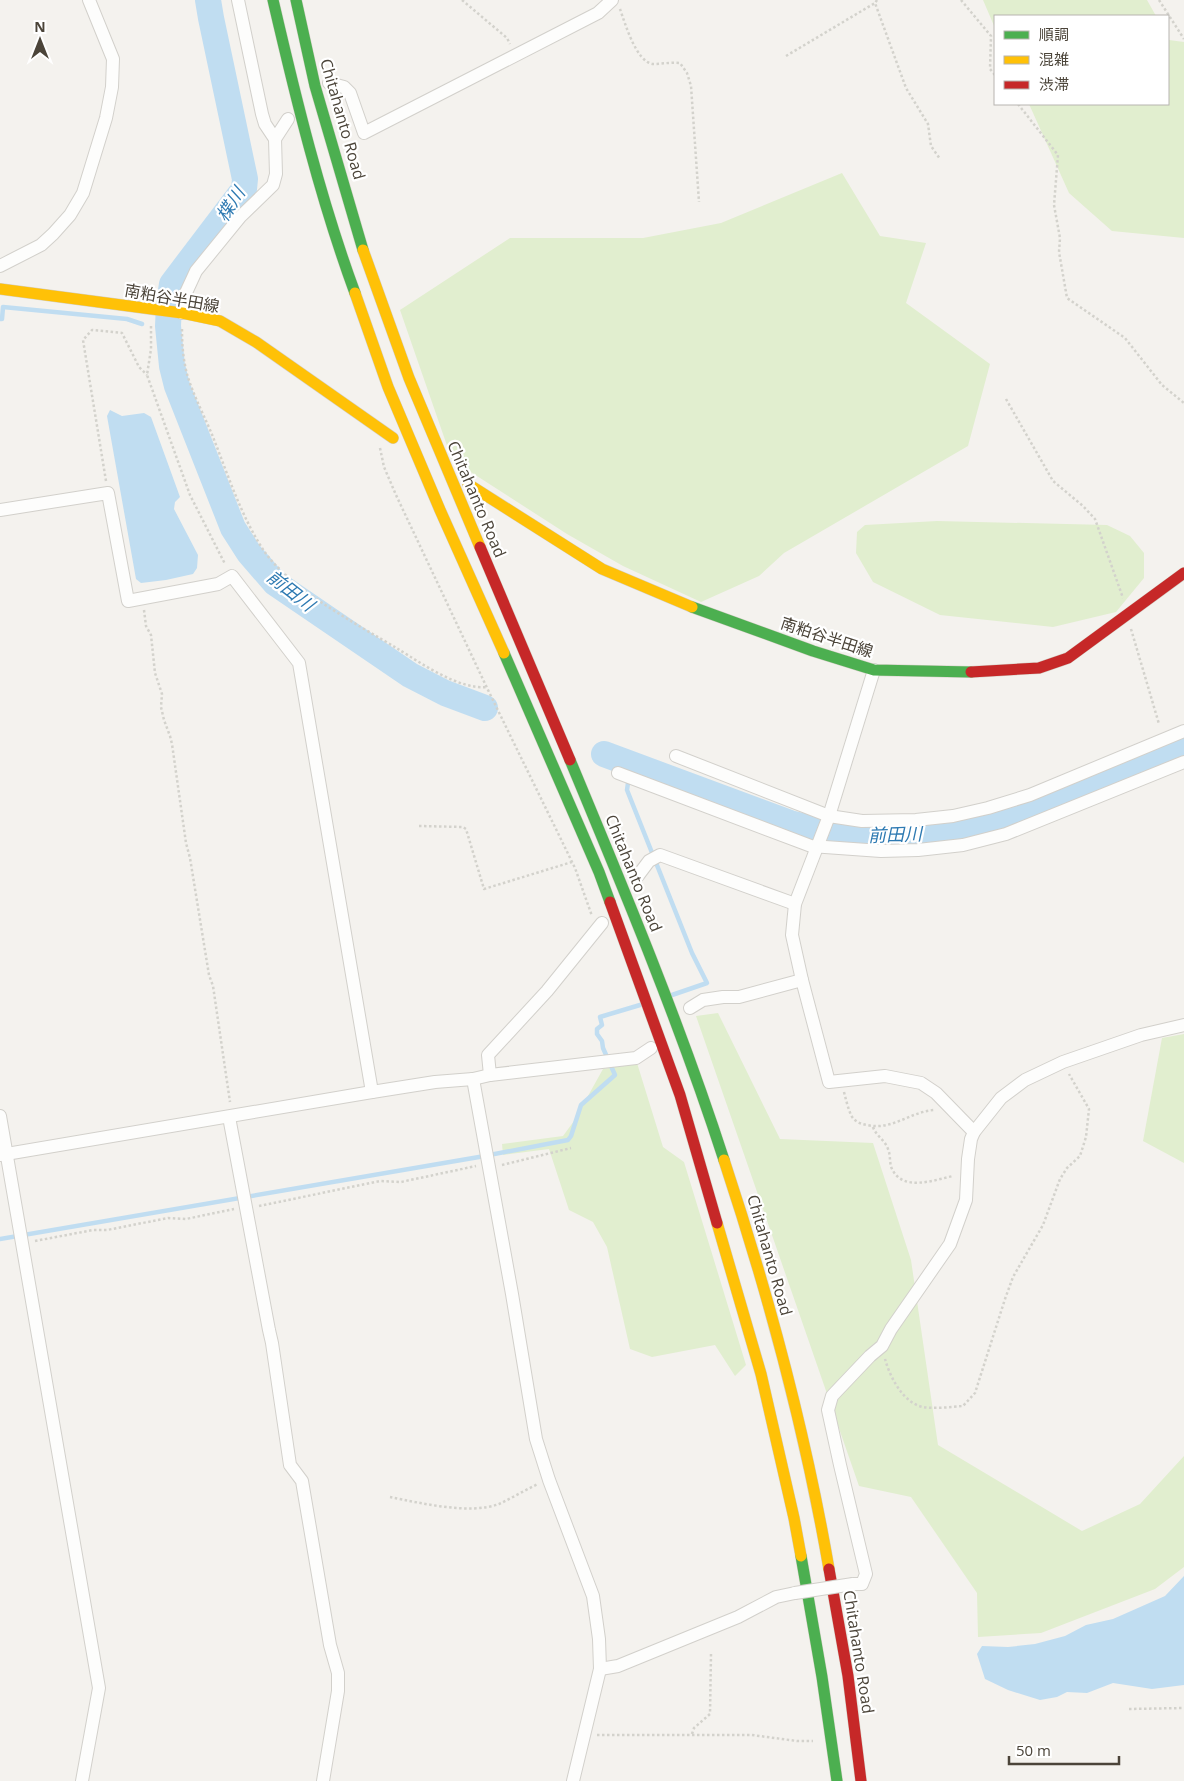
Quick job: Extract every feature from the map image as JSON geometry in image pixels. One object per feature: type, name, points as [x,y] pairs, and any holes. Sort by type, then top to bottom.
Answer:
[{"type":"main road","name":"Chitahanto Road","points":[[273,0],[294,91],[338,247],[388,387],[599,872],[680,1095],[761,1374],[794,1518],[838,1781]]},
{"type":"main road","name":"Chitahanto Road","points":[[296,0],[315,86],[357,231],[409,378],[623,886],[701,1089],[750,1239],[786,1367],[819,1509],[848,1676],[861,1781]]},
{"type":"main road","name":"南粕谷半田線","points":[[0,290],[179,313],[220,322],[256,342],[393,438]]},
{"type":"main road","name":"南粕谷半田線","points":[[468,484],[602,569],[671,599],[813,651],[874,670],[977,672],[1039,668],[1068,658],[1184,573]]},
{"type":"street","points":[[0,266],[40,245],[53,234],[70,215],[83,193],[106,118],[112,87],[113,58],[89,0]]},
{"type":"street","points":[[179,313],[196,271],[240,217],[273,185],[276,174],[275,139],[265,124],[262,114],[238,0]]},
{"type":"street","points":[[329,83],[344,87],[350,93],[364,133],[615,4]]},
{"type":"street","points":[[275,139],[288,119]]},
{"type":"street","points":[[0,510],[108,493],[128,601],[218,584],[232,576],[299,663],[372,1092]]},
{"type":"street","points":[[874,670],[829,816],[795,904],[792,934],[829,1082],[885,1076],[921,1083],[936,1093],[974,1132]]},
{"type":"street","points":[[676,756],[829,816],[862,821],[898,821],[953,816],[1030,795],[1184,731]]},
{"type":"street","points":[[618,773],[810,846],[881,851],[918,850],[963,845],[1006,834],[1184,762]]},
{"type":"street","points":[[637,877],[649,861],[660,855],[795,904]]},
{"type":"street","points":[[490,1075],[488,1055],[546,992],[599,926]]},
{"type":"street","points":[[690,1008],[703,1000],[739,997],[802,980]]},
{"type":"street","points":[[600,1669],[618,1666],[738,1617],[776,1597],[862,1584],[866,1574],[828,1410],[832,1396],[882,1346],[890,1329],[950,1244],[966,1200],[968,1159],[974,1132],[1001,1098],[1025,1080],[1063,1062],[1141,1035],[1184,1025]]},
{"type":"street","points":[[3,1154],[435,1082],[473,1079],[490,1075],[636,1058],[651,1048]]},
{"type":"street","points":[[473,1079],[536,1439],[549,1480],[593,1596],[599,1639],[600,1669],[586,1735],[573,1781]]},
{"type":"street","points":[[0,1116],[3,1154],[99,1688],[82,1781]]},
{"type":"street","points":[[231,1116],[268,1330],[272,1343],[290,1465],[302,1482],[330,1644],[338,1673],[338,1691],[322,1781]]},
{"type":"path","points":[[462,0],[507,38],[515,56]]},
{"type":"path","points":[[960,0],[991,36],[990,69],[994,74]]},
{"type":"path","points":[[1160,0],[1184,39]]},
{"type":"path","points":[[786,56],[876,2],[906,88],[928,124],[931,146],[940,159]]},
{"type":"path","points":[[615,4],[643,59],[652,64],[680,63],[687,73],[691,86],[699,202]]},
{"type":"path","points":[[1019,105],[1058,155],[1054,205],[1060,238],[1059,252],[1067,298],[1125,338],[1162,385],[1184,403]]},
{"type":"path","points":[[147,375],[155,310]]},
{"type":"path","points":[[179,313],[182,346],[188,375],[244,515],[266,553],[304,590],[400,650],[457,682],[477,688],[486,687]]},
{"type":"path","points":[[108,493],[83,340],[92,330],[122,334],[139,367],[147,375],[190,495],[232,576]]},
{"type":"path","points":[[1006,399],[1052,481],[1083,506],[1095,519],[1121,593],[1159,724]]},
{"type":"path","points":[[380,429],[380,450],[384,467],[486,687],[572,862],[599,926]]},
{"type":"path","points":[[144,598],[146,626],[151,635],[155,673],[162,694],[161,708],[172,744],[186,843],[209,975],[213,986],[231,1116]]},
{"type":"path","points":[[419,826],[463,827],[466,829],[484,889],[572,862]]},
{"type":"path","points":[[882,1346],[887,1366],[908,1400],[922,1407],[963,1406],[975,1393],[1013,1277],[1043,1225],[1060,1179],[1080,1156],[1086,1137],[1090,1109],[1063,1062]]},
{"type":"path","points":[[836,1082],[844,1092],[852,1118],[860,1124],[873,1127],[888,1126],[927,1111],[934,1110],[942,1114]]},
{"type":"path","points":[[873,1127],[875,1133],[887,1146],[891,1168],[906,1183],[925,1182],[967,1174]]},
{"type":"path","points":[[488,1168],[571,1148]]},
{"type":"path","points":[[390,1497],[438,1507],[489,1506],[499,1504],[549,1480]]},
{"type":"path","points":[[692,1734],[694,1728],[710,1714],[710,1654]]},
{"type":"path","points":[[1130,1709],[1184,1708]]},
{"type":"path","points":[[586,1735],[752,1734],[797,1741],[820,1741]]},
{"type":"green space","points":[[983,0],[1147,0],[1155,15],[994,15],[994,26]]},
{"type":"green space","points":[[1169,40],[1184,42],[1184,238],[1112,231],[1069,193],[1029,105],[1169,105]]},
{"type":"green space","points":[[842,173],[880,236],[926,243],[906,303],[990,364],[968,446],[784,553],[759,576],[701,602],[623,566],[567,534],[452,460],[400,310],[510,238],[643,238],[721,223]]},
{"type":"green space","points":[[937,521],[1107,525],[1130,536],[1144,553],[1144,578],[1116,612],[1053,627],[940,615],[873,582],[856,553],[857,532],[865,525]]},
{"type":"green space","points":[[718,1013],[780,1139],[873,1143],[911,1260],[938,1445],[1082,1531],[1140,1504],[1184,1456],[1184,1567],[1155,1589],[1041,1633],[978,1637],[977,1593],[911,1497],[859,1486],[696,1016]]},
{"type":"green space","points":[[1184,1034],[1184,1163],[1143,1141],[1162,1038]]},
{"type":"green space","points":[[637,1063],[663,1147],[684,1162],[746,1365],[735,1376],[715,1345],[652,1357],[630,1349],[607,1247],[593,1222],[569,1210],[549,1149],[503,1155],[502,1144],[563,1136],[574,1121],[603,1069]]},
{"type":"water","points":[[110,410],[122,416],[144,413],[151,417],[180,497],[175,502],[174,509],[198,555],[197,568],[193,574],[141,583],[136,579],[107,416]]},
{"type":"water","points":[[1184,1576],[1184,1685],[1152,1689],[1113,1683],[1087,1693],[1067,1692],[1057,1697],[1040,1700],[1008,1690],[985,1679],[977,1654],[982,1646],[1008,1647],[1035,1644],[1065,1636],[1086,1625],[1113,1619],[1165,1596]]},
{"type":"waterway","name":"前田川","points":[[208,0],[245,179],[244,189],[172,284],[168,326],[172,366],[177,386],[233,528],[249,553],[275,583],[410,675],[445,693],[485,708]]},
{"type":"waterway","points":[[0,319],[2,319],[3,307],[127,319],[142,324]]},
{"type":"waterway","name":"前田川","points":[[604,754],[790,823],[830,833],[877,836],[953,831],[991,822],[1027,810],[1184,746]]},
{"type":"waterway","points":[[628,783],[627,790],[692,953],[707,983],[672,995]]},
{"type":"waterway","points":[[0,1239],[568,1140],[581,1105],[615,1075],[603,1048],[602,1041],[597,1034],[597,1029],[602,1025],[600,1017],[640,1005]]},
{"type":"traffic: fast","points":[[273,0],[320,185],[355,293]]},
{"type":"traffic: fast","points":[[296,0],[315,86],[363,250]]},
{"type":"traffic: fast","points":[[692,607],[813,651],[874,670],[971,672]]},
{"type":"traffic: fast","points":[[504,653],[599,872],[610,902]]},
{"type":"traffic: fast","points":[[570,760],[670,1008],[724,1160]]},
{"type":"traffic: fast","points":[[801,1556],[822,1677],[837,1781]]},
{"type":"traffic: slow","points":[[363,250],[409,378],[480,547]]},
{"type":"traffic: slow","points":[[0,289],[182,313],[220,321],[256,342],[393,438]]},
{"type":"traffic: slow","points":[[355,293],[388,387],[440,510],[504,653]]},
{"type":"traffic: slow","points":[[468,484],[602,569],[692,607]]},
{"type":"traffic: slow","points":[[724,1160],[756,1260],[784,1362],[809,1465],[829,1569]]},
{"type":"traffic: slow","points":[[717,1223],[761,1374],[801,1556]]},
{"type":"traffic: jam","points":[[480,547],[570,760]]},
{"type":"traffic: jam","points":[[971,672],[1039,668],[1068,658],[1184,573]]},
{"type":"traffic: jam","points":[[610,902],[680,1095],[717,1223]]},
{"type":"traffic: jam","points":[[829,1569],[848,1676],[861,1781]]},
{"type":"water label","name":"楪川","points":[[230,204]]}]
